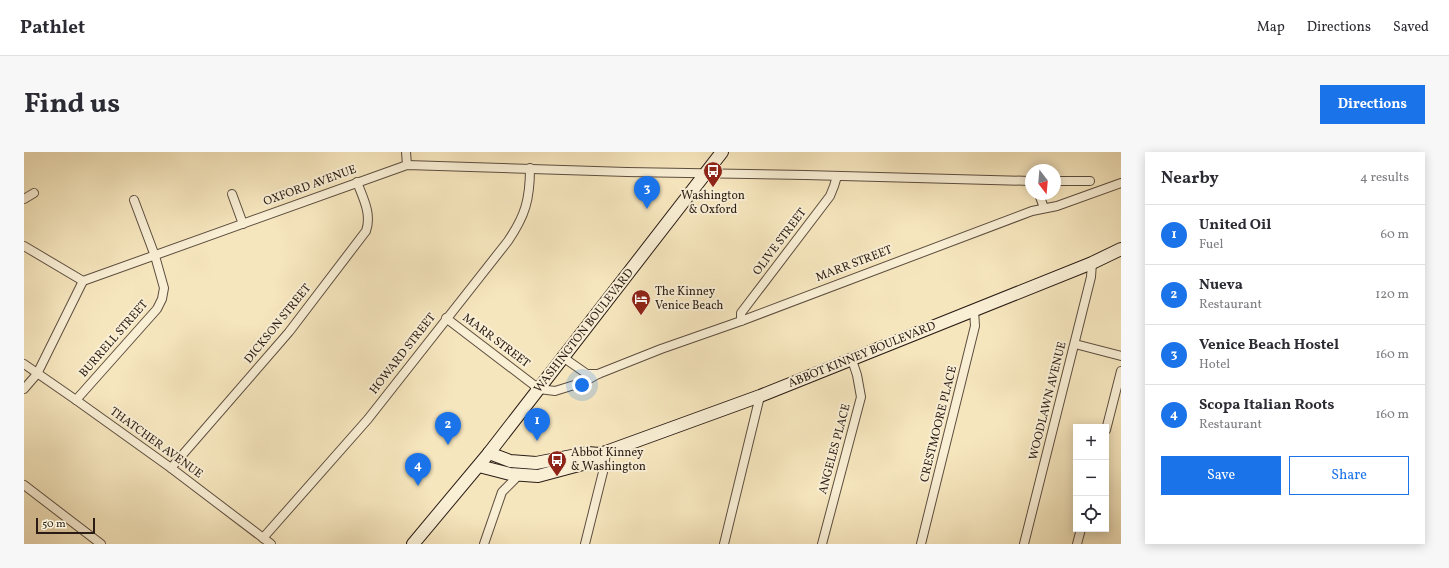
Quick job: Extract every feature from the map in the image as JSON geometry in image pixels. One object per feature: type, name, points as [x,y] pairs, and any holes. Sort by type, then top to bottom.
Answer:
[{"type":"street","points":[[406,152],[407,165]]},
{"type":"street","name":"WASHINGTON BOULEVARD","points":[[413,544],[479,466],[722,152]]},
{"type":"street","name":"OXFORD AVENUE","points":[[83,281],[407,165],[705,174],[1025,181]]},
{"type":"street","name":"HOWARD STREET","points":[[263,538],[368,419],[508,241],[526,209],[529,195],[530,168]]},
{"type":"street","name":"OLIVE STREET","points":[[741,321],[741,314],[830,196],[837,176]]},
{"type":"street","points":[[1061,181],[1090,181]]},
{"type":"street","name":"DICKSON STREET","points":[[171,468],[289,332],[366,232],[369,223],[368,212],[357,182]]},
{"type":"street","name":"MARR STREET","points":[[446,318],[539,389],[555,391],[562,390],[584,382],[598,374],[960,237],[1032,211],[1057,206],[1121,183]]},
{"type":"street","points":[[24,199],[34,193]]},
{"type":"street","points":[[232,194],[242,224]]},
{"type":"street","name":"BURRELL STREET","points":[[76,400],[157,309],[162,299],[164,288],[155,256],[134,200]]},
{"type":"street","points":[[1041,200],[1044,208]]},
{"type":"street","points":[[24,246],[83,281],[37,374],[24,389]]},
{"type":"street","name":"ABBOT KINNEY BOULEVARD","points":[[489,453],[510,461],[529,463],[552,461],[587,453],[603,453],[760,396],[852,360],[1092,263],[1121,249]]},
{"type":"street","name":"WOODLAWN AVENUE","points":[[1024,544],[1075,344],[1091,277],[1092,263]]},
{"type":"street","name":"CRESTMOORE PLACE","points":[[921,544],[975,326],[974,310]]},
{"type":"street","points":[[1075,344],[1121,356]]},
{"type":"street","points":[[564,358],[587,374],[598,374]]},
{"type":"street","name":"ANGELES PLACE","points":[[822,544],[861,397],[852,360]]},
{"type":"street","name":"THATCHER AVENUE","points":[[24,364],[171,468],[270,544]]},
{"type":"street","points":[[1108,424],[1121,371]]},
{"type":"street","points":[[724,544],[760,396]]},
{"type":"street","points":[[585,544],[604,468],[603,453]]},
{"type":"street","name":"ABBOT KINNEY BOULEVARD","points":[[479,466],[518,476],[538,476],[594,461],[603,453]]},
{"type":"street","points":[[484,544],[502,492],[518,476]]},
{"type":"street","points":[[24,485],[101,544]]},
{"type":"street","points":[[1077,544],[1080,532]]},
{"type":"place","name":"Washington & Oxford","points":[[713,188]]},
{"type":"place","name":"Venice Beach Hostel","points":[[647,209]]},
{"type":"place","name":"The Kinney Venice Beach","points":[[641,316]]},
{"type":"place","name":"United Oil","points":[[537,441]]},
{"type":"place","name":"Nueva","points":[[448,445]]},
{"type":"place","name":"Abbot Kinney & Washington","points":[[557,477]]},
{"type":"place","name":"Scopa Italian Roots","points":[[418,486]]}]
